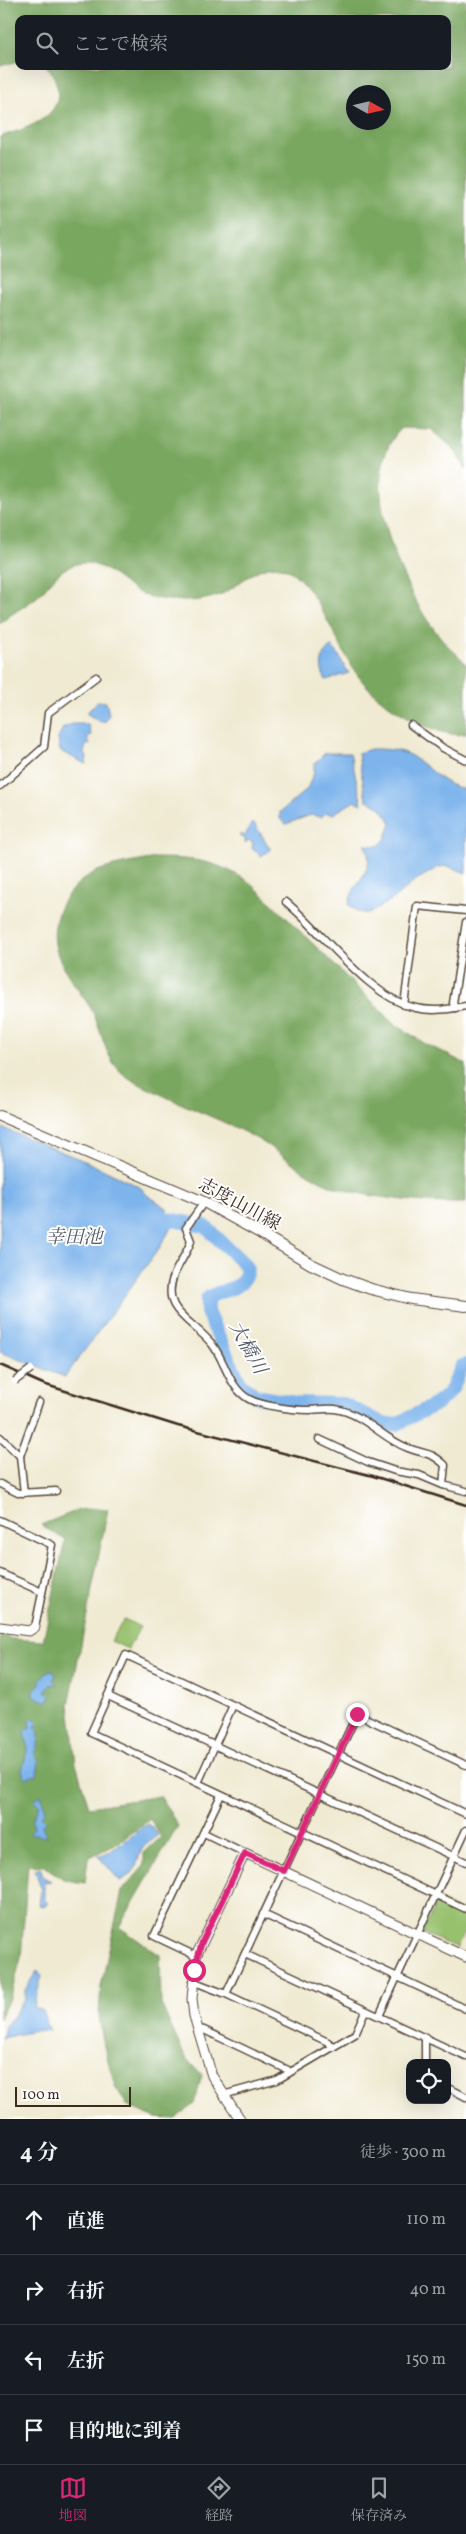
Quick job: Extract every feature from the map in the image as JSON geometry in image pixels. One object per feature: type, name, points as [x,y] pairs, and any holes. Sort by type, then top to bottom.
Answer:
[{"type":"main road","name":"志度山川線","points":[[0,1116],[204,1202],[311,1264],[343,1279],[412,1300],[466,1306]]},
{"type":"street","points":[[0,786],[44,747],[48,712],[96,677]]},
{"type":"street","points":[[411,725],[443,748],[466,760]]},
{"type":"street","points":[[286,902],[371,983],[404,1005],[436,1010],[466,1006]]},
{"type":"street","points":[[404,1005],[418,906],[466,911]]},
{"type":"street","points":[[455,1008],[453,1003],[466,922]]},
{"type":"street","points":[[204,1202],[186,1228],[191,1241],[175,1273],[169,1298],[173,1307],[214,1346],[225,1364],[232,1384],[250,1400],[264,1404],[309,1410],[336,1409],[348,1412],[379,1431],[386,1438],[407,1448],[434,1455],[445,1465],[444,1485]]},
{"type":"street","points":[[15,1380],[31,1369]]},
{"type":"street","points":[[24,1493],[20,1456],[39,1402]]},
{"type":"street","points":[[0,1438],[20,1456]]},
{"type":"street","points":[[319,1440],[368,1462],[395,1471],[418,1475],[466,1491]]},
{"type":"street","points":[[0,1484],[24,1493],[56,1491]]},
{"type":"street","points":[[0,1520],[52,1545],[34,1626],[29,1631],[0,1626]]},
{"type":"street","points":[[0,1573],[42,1592]]},
{"type":"street","points":[[466,1814],[126,1655],[90,1733],[466,1909]]},
{"type":"street","points":[[108,1696],[466,1862]]},
{"type":"street","points":[[198,1783],[233,1705]]},
{"type":"street","points":[[226,1994],[357,1714],[466,1764]]},
{"type":"street","points":[[196,1956],[154,1936],[221,1795]]},
{"type":"street","points":[[379,2016],[466,1830]]},
{"type":"street","points":[[204,1833],[466,1957]]},
{"type":"street","points":[[240,2119],[223,2096],[212,2076],[194,2016],[192,1981],[196,1956],[245,1853]]},
{"type":"street","points":[[263,1914],[466,2009]]},
{"type":"street","points":[[245,1954],[466,2057]]},
{"type":"street","points":[[192,1981],[226,1994],[328,2042],[332,2047]]},
{"type":"street","points":[[223,2096],[277,2080],[355,2034],[365,2011]]},
{"type":"street","points":[[198,2029],[204,2030],[288,2070],[289,2073]]},
{"type":"street","points":[[425,2038],[425,2059]]},
{"type":"street","points":[[451,2089],[466,2097]]},
{"type":"green space","points":[[0,0],[466,0],[466,469],[452,447],[431,429],[402,428],[388,447],[382,470],[381,495],[392,547],[413,596],[433,627],[466,665],[466,734],[442,732],[430,728],[402,714],[379,697],[365,684],[351,665],[307,587],[297,576],[286,569],[269,567],[252,574],[222,594],[194,601],[185,601],[149,597],[135,591],[102,568],[93,564],[83,563],[67,567],[37,597],[0,624],[0,137],[40,121],[55,107],[58,97],[57,86],[49,70],[451,70],[451,15],[15,15],[15,62],[0,66]]},
{"type":"green space","points":[[155,858],[207,862],[241,877],[253,885],[395,1024],[424,1043],[466,1064],[466,1203],[400,1200],[348,1191],[324,1183],[246,1133],[141,1085],[118,1069],[105,1047],[90,1007],[62,964],[56,949],[54,937],[55,924],[63,902],[70,892],[89,875],[107,868]]},
{"type":"green space","points":[[108,1509],[69,1705],[76,1764],[89,1807],[160,1796],[178,1826],[119,1927],[160,1955],[161,2004],[184,2055],[202,2075],[194,2104],[175,2119],[155,2118],[127,2105],[115,2086],[103,2043],[99,2014],[101,1986],[122,1891],[144,1866],[144,1853],[161,1837],[150,1819],[118,1843],[88,1858],[85,1883],[65,1880],[44,1866],[28,1865],[21,1958],[12,1991],[0,2019],[0,1635],[12,1639],[43,1641],[65,1540],[41,1525],[78,1510]]},
{"type":"green space","points":[[124,1619],[140,1627],[128,1649],[111,1641]]},
{"type":"green space","points":[[438,1900],[466,1914],[466,1929],[457,1948],[422,1933]]},
{"type":"water","points":[[331,646],[337,652],[349,673],[326,680],[321,666],[325,654]]},
{"type":"water","points":[[98,701],[106,702],[109,714],[106,721],[100,722],[86,713]]},
{"type":"water","points":[[72,724],[88,724],[91,735],[87,738],[90,744],[86,745],[84,753],[87,757],[86,764],[60,751],[58,739],[63,728]]},
{"type":"water","points":[[371,749],[392,750],[408,754],[444,781],[466,790],[466,873],[448,866],[439,867],[416,880],[396,897],[369,914],[358,912],[349,905],[354,889],[363,876],[368,863],[365,845],[378,846],[385,840],[391,823],[381,808],[366,800],[358,753]]},
{"type":"water","points":[[325,753],[350,753],[362,804],[355,801],[333,814],[326,813],[321,817],[311,815],[286,824],[280,819],[280,812],[307,789],[314,773],[314,764]]},
{"type":"water","points":[[254,823],[271,850],[261,856],[252,848],[253,843],[249,840],[245,843],[245,838],[240,837],[240,834],[245,836],[251,824]]},
{"type":"water","name":"幸田池","points":[[0,1127],[87,1162],[140,1187],[147,1195],[167,1208],[167,1214],[175,1221],[160,1247],[65,1377],[0,1352]]},
{"type":"water","points":[[53,1671],[56,1675],[53,1680],[58,1685],[51,1684],[45,1691],[50,1695],[51,1699],[45,1701],[34,1696],[34,1690],[40,1684],[40,1680],[48,1672]]},
{"type":"water","points":[[32,1718],[40,1723],[35,1726],[39,1731],[38,1747],[34,1755],[39,1760],[37,1775],[26,1778],[22,1771],[28,1747],[25,1731],[30,1727],[29,1721]]},
{"type":"water","points":[[41,1795],[45,1812],[41,1816],[46,1821],[42,1825],[46,1837],[29,1834],[34,1829],[32,1821],[39,1805],[34,1800]]},
{"type":"water","points":[[147,1824],[158,1835],[141,1850],[133,1872],[120,1881],[98,1856],[118,1846]]},
{"type":"water","points":[[41,1869],[43,1877],[51,1881],[44,1882],[44,1899],[48,1903],[44,1906],[39,1905],[41,1888],[35,1870]]},
{"type":"water","points":[[37,1971],[42,1975],[34,2007],[42,2011],[50,2031],[40,2030],[1,2038],[4,2027],[25,1998],[25,1990]]},
{"type":"waterway","name":"大橋川","points":[[156,1217],[205,1226],[247,1267],[242,1282],[207,1299],[207,1312],[240,1383],[256,1396],[295,1403],[343,1404],[386,1425],[397,1424],[436,1404],[446,1396],[452,1389],[462,1366],[466,1365]]},
{"type":"railway","points":[[0,1365],[43,1384],[178,1426],[373,1476],[466,1505]]},
{"type":"route","points":[[194,1970],[196,1956],[202,1942],[245,1853],[284,1871],[357,1714]]}]
